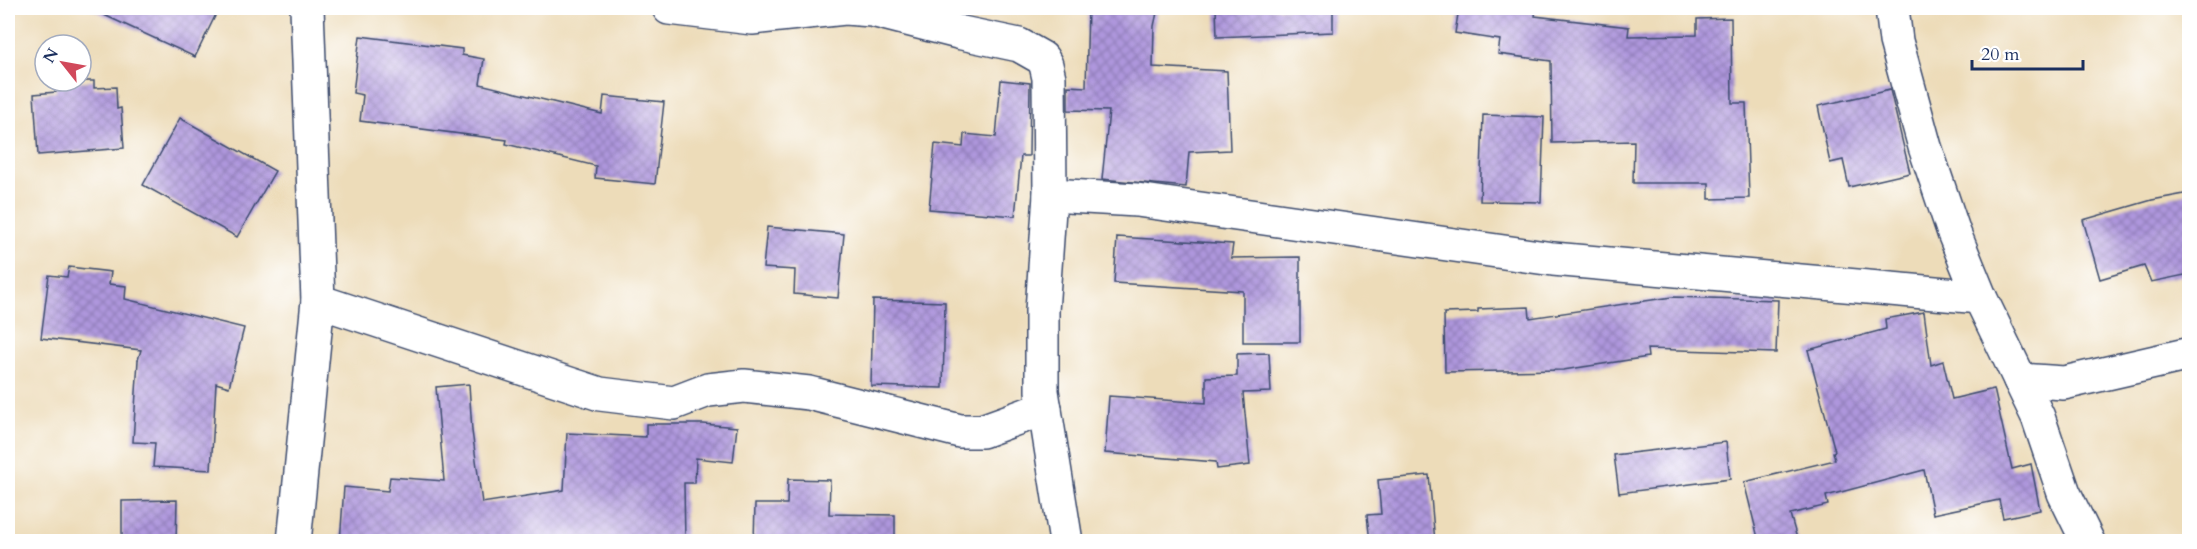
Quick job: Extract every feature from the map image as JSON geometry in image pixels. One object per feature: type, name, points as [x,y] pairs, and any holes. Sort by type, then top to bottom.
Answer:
[{"type":"street","points":[[294,542],[318,301],[307,8]]},
{"type":"street","points":[[669,8],[752,18],[845,8],[872,10],[1019,45],[1035,52],[1046,65],[1049,78],[1050,195],[1042,312],[1042,391],[1066,542]]},
{"type":"street","points":[[1892,8],[1896,41],[1925,147],[1954,233],[1980,297],[2038,417],[2064,493],[2088,542]]},
{"type":"street","points":[[1050,195],[1137,200],[1553,259],[1980,297]]},
{"type":"street","points":[[318,301],[600,394],[674,403],[708,390],[744,386],[809,393],[960,431],[982,431],[1045,408]]},
{"type":"street","points":[[2020,380],[2064,383],[2190,354]]},
{"type":"street","points":[[2038,417],[2064,383]]},
{"type":"building","points":[[89,8],[219,8],[195,57]]},
{"type":"building","points":[[1088,8],[1158,8],[1154,26],[1153,67],[1227,71],[1230,150],[1189,152],[1186,187],[1102,179],[1109,111],[1068,110],[1068,86],[1086,87]]},
{"type":"building","points":[[1216,8],[1333,8],[1333,32],[1217,37]]},
{"type":"building","points":[[1459,8],[1536,8],[1535,16],[1629,27],[1628,36],[1697,35],[1697,19],[1731,18],[1732,103],[1746,103],[1749,198],[1709,199],[1709,183],[1633,183],[1634,141],[1552,143],[1551,61],[1498,54],[1500,40],[1455,33]]},
{"type":"building","points":[[360,36],[462,49],[462,55],[484,59],[480,84],[602,114],[604,96],[664,102],[655,184],[595,178],[596,166],[506,144],[507,140],[360,121],[363,95],[353,93]]},
{"type":"building","points":[[1001,80],[1030,83],[1029,156],[1021,156],[1015,216],[929,209],[935,144],[963,147],[964,134],[996,137]]},
{"type":"building","points":[[93,81],[94,88],[116,87],[117,109],[121,108],[124,148],[38,155],[34,94],[93,93]]},
{"type":"building","points":[[1890,90],[1910,173],[1849,187],[1843,160],[1830,163],[1818,106]]},
{"type":"building","points":[[1483,115],[1544,117],[1541,202],[1480,201]]},
{"type":"building","points":[[180,118],[275,171],[237,237],[143,185]]},
{"type":"building","points":[[2190,193],[2190,274],[2151,282],[2144,266],[2100,279],[2083,220],[2152,200]]},
{"type":"building","points":[[767,227],[844,234],[838,298],[794,294],[795,270],[763,268]]},
{"type":"building","points":[[1117,237],[1233,244],[1231,258],[1300,257],[1300,342],[1243,342],[1243,291],[1114,283]]},
{"type":"building","points":[[69,267],[111,272],[109,284],[126,286],[125,299],[244,328],[229,387],[216,383],[211,470],[153,467],[155,443],[133,442],[138,360],[141,350],[41,338],[49,275],[67,277]]},
{"type":"building","points":[[1672,297],[1778,300],[1776,353],[1647,349],[1648,357],[1563,370],[1445,372],[1444,313],[1529,307],[1530,318]]},
{"type":"building","points":[[873,300],[945,302],[943,388],[871,386]]},
{"type":"building","points":[[1924,312],[1931,365],[1943,361],[1952,399],[1994,389],[2012,469],[2031,464],[2040,510],[2003,518],[1999,500],[1933,514],[1924,470],[1826,496],[1828,505],[1790,514],[1798,542],[1759,542],[1744,482],[1835,460],[1833,452],[1835,451],[1808,350],[1886,329],[1885,319]]},
{"type":"building","points":[[1269,353],[1271,392],[1243,393],[1250,465],[1217,469],[1216,462],[1105,453],[1109,396],[1206,403],[1206,377],[1237,376],[1237,354]]},
{"type":"building","points":[[469,384],[472,431],[482,503],[564,490],[567,433],[646,437],[646,424],[703,424],[737,427],[733,462],[696,458],[695,483],[684,483],[685,542],[340,542],[344,487],[388,491],[390,477],[444,481],[436,387]]},
{"type":"building","points":[[1726,442],[1730,479],[1619,493],[1614,455]]},
{"type":"building","points":[[1429,475],[1435,542],[1370,542],[1367,515],[1381,514],[1378,480]]},
{"type":"building","points":[[788,479],[830,480],[829,514],[895,515],[895,542],[754,542],[755,504],[787,504]]},
{"type":"building","points":[[177,500],[176,542],[122,542],[122,501]]}]
